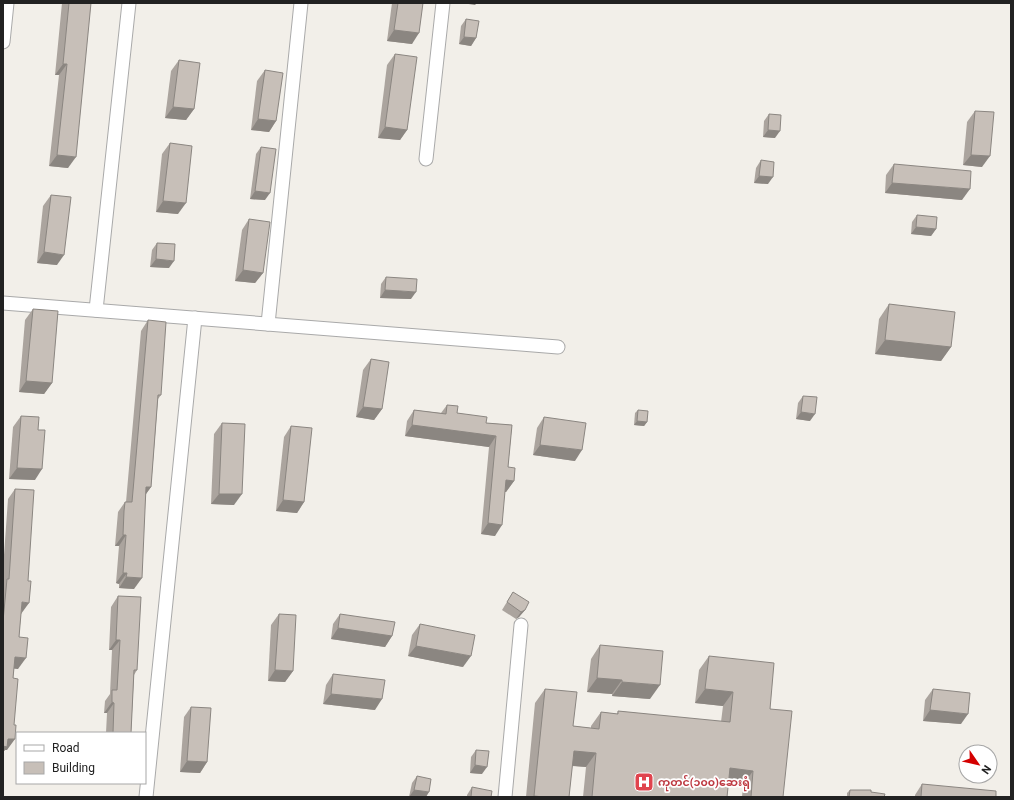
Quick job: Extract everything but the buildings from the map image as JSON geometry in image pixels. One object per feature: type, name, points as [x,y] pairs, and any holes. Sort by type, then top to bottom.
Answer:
[{"type":"street","points":[[3,42],[7,3]]},
{"type":"street","points":[[96,310],[129,3]]},
{"type":"street","points":[[268,324],[302,3]]},
{"type":"street","points":[[426,158],[443,3]]},
{"type":"street","points":[[3,303],[558,347]]},
{"type":"street","points":[[146,797],[195,318]]},
{"type":"street","points":[[505,797],[521,625]]},
{"type":"place","name":"ကုတင်(၁၀၀)ဆေးရုံ","points":[[644,782]]}]
